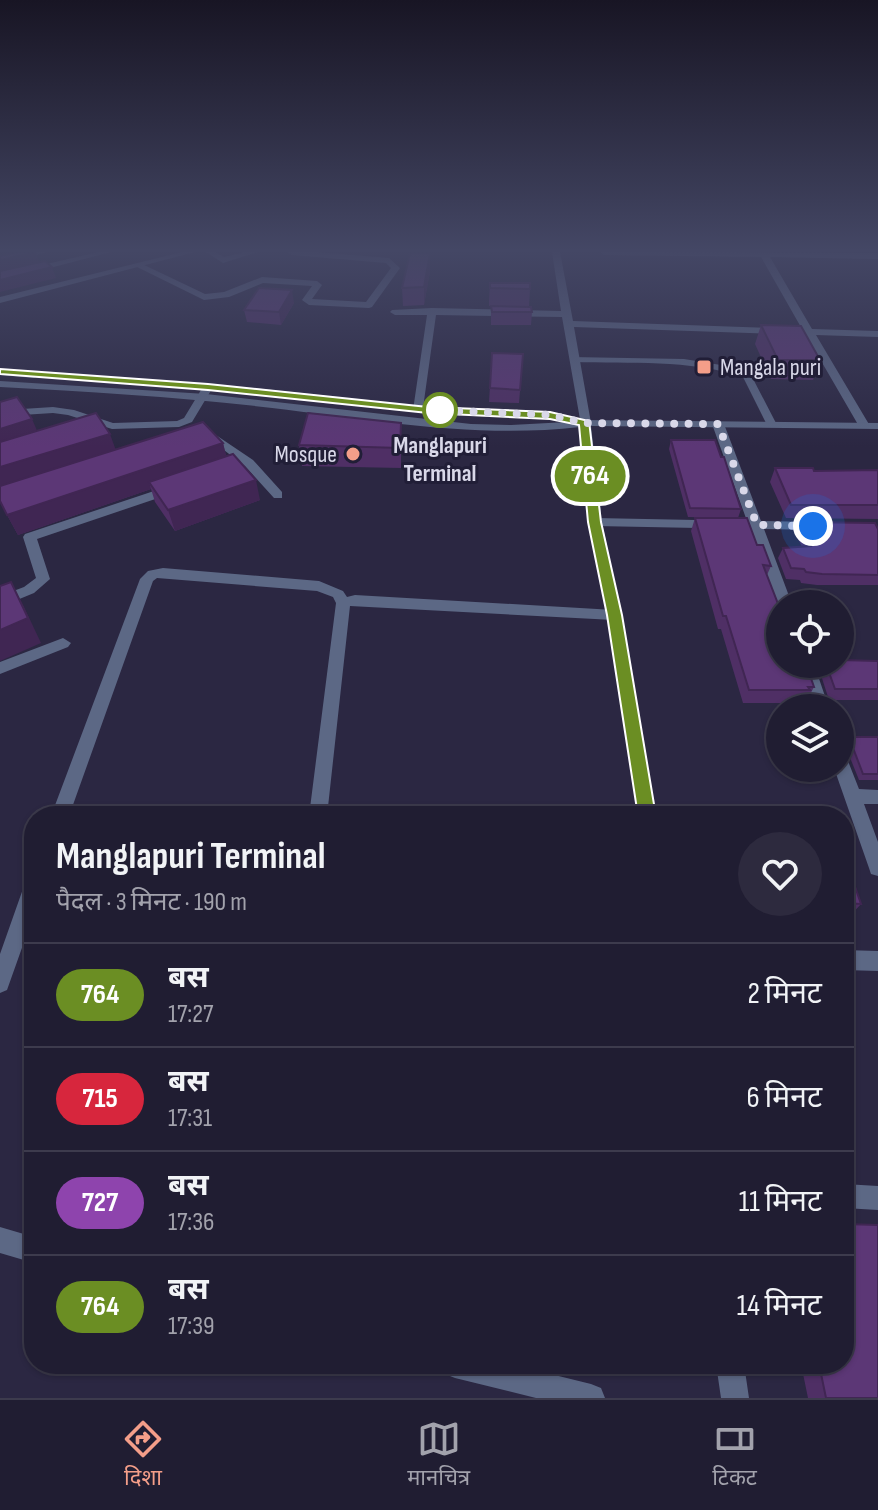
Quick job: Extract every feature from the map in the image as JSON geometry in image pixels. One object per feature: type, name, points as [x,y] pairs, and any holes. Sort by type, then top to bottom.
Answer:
[{"type":"street","points":[[417,408],[431,317]]},
{"type":"street","points":[[537,317],[878,334]]},
{"type":"street","points":[[800,317],[864,426]]},
{"type":"street","points":[[567,319],[585,423],[595,522],[614,615],[645,806]]},
{"type":"street","points":[[0,372],[206,392],[550,415],[585,423]]},
{"type":"street","points":[[6,384],[20,374]]},
{"type":"street","points":[[6,384],[206,392],[425,423],[540,429],[585,423],[878,426]]},
{"type":"street","points":[[185,422],[206,392]]},
{"type":"street","points":[[0,418],[30,411],[62,410],[112,426]]},
{"type":"street","points":[[84,435],[112,426],[185,422],[212,434],[249,463],[278,495]]},
{"type":"street","points":[[718,424],[780,590]]},
{"type":"street","points":[[197,438],[212,434]]},
{"type":"street","points":[[234,468],[249,463]]},
{"type":"street","points":[[0,602],[29,590],[43,579],[30,537],[191,483]]},
{"type":"street","points":[[595,522],[827,526]]},
{"type":"street","points":[[64,806],[150,576],[168,573],[319,586],[335,591],[343,603],[319,806]]},
{"type":"street","points":[[343,603],[355,600],[614,615]]},
{"type":"street","points":[[0,668],[63,643]]},
{"type":"street","points":[[848,782],[878,868]]},
{"type":"street","points":[[853,796],[878,797]]},
{"type":"street","points":[[0,983],[24,915]]},
{"type":"street","points":[[854,960],[878,961]]},
{"type":"street","points":[[854,1197],[878,1198]]},
{"type":"street","points":[[0,1240],[24,1247]]},
{"type":"street","points":[[495,1374],[591,1398]]},
{"type":"street","points":[[731,1374],[735,1398]]},
{"type":"lane","points":[[574,359],[697,363],[731,369],[747,375],[772,425]]},
{"type":"building","points":[[761,325],[801,326],[820,360],[778,360]]},
{"type":"building","points":[[492,353],[523,354],[520,390],[490,388]]},
{"type":"building","points":[[17,397],[32,419],[0,429],[0,402]]},
{"type":"building","points":[[96,413],[110,434],[0,467],[0,442]]},
{"type":"building","points":[[308,413],[401,423],[400,448],[299,445]]},
{"type":"building","points":[[203,422],[223,443],[7,515],[0,501],[0,486]]},
{"type":"building","points":[[671,440],[715,440],[721,457],[724,457],[741,509],[690,508]]},
{"type":"building","points":[[233,454],[256,480],[168,510],[149,482]]},
{"type":"building","points":[[775,468],[878,470],[878,505],[791,505]]},
{"type":"building","points":[[695,518],[747,518],[757,545],[763,545],[771,566],[763,565],[773,590],[766,590],[766,678],[811,678],[814,687],[808,687],[810,690],[749,690],[726,616],[723,616]]},
{"type":"building","points":[[800,522],[875,523],[878,529],[878,575],[822,574],[791,568],[783,548],[811,546]]},
{"type":"building","points":[[11,582],[28,618],[0,630],[0,586]]},
{"type":"building","points":[[854,660],[878,661],[878,689],[835,689],[831,678],[854,678]]},
{"type":"building","points":[[854,737],[878,737],[878,774],[863,774],[854,751]]},
{"type":"building","points":[[854,884],[861,904],[854,904]]},
{"type":"building","points":[[854,1224],[878,1225],[878,1398],[826,1398],[821,1374],[854,1374]]},
{"type":"bus line","name":"764","points":[[0,372],[208,387],[428,410],[550,415],[585,423],[595,522],[614,615],[645,806]]},
{"type":"place","name":"Mangala puri","points":[[704,367]]},
{"type":"place","name":"Manglapuri Terminal","points":[[440,410]]},
{"type":"place","name":"Mosque","points":[[353,454]]},
{"type":"route","points":[[440,410],[428,410],[550,415],[585,423],[718,424],[757,525],[813,526]]}]
